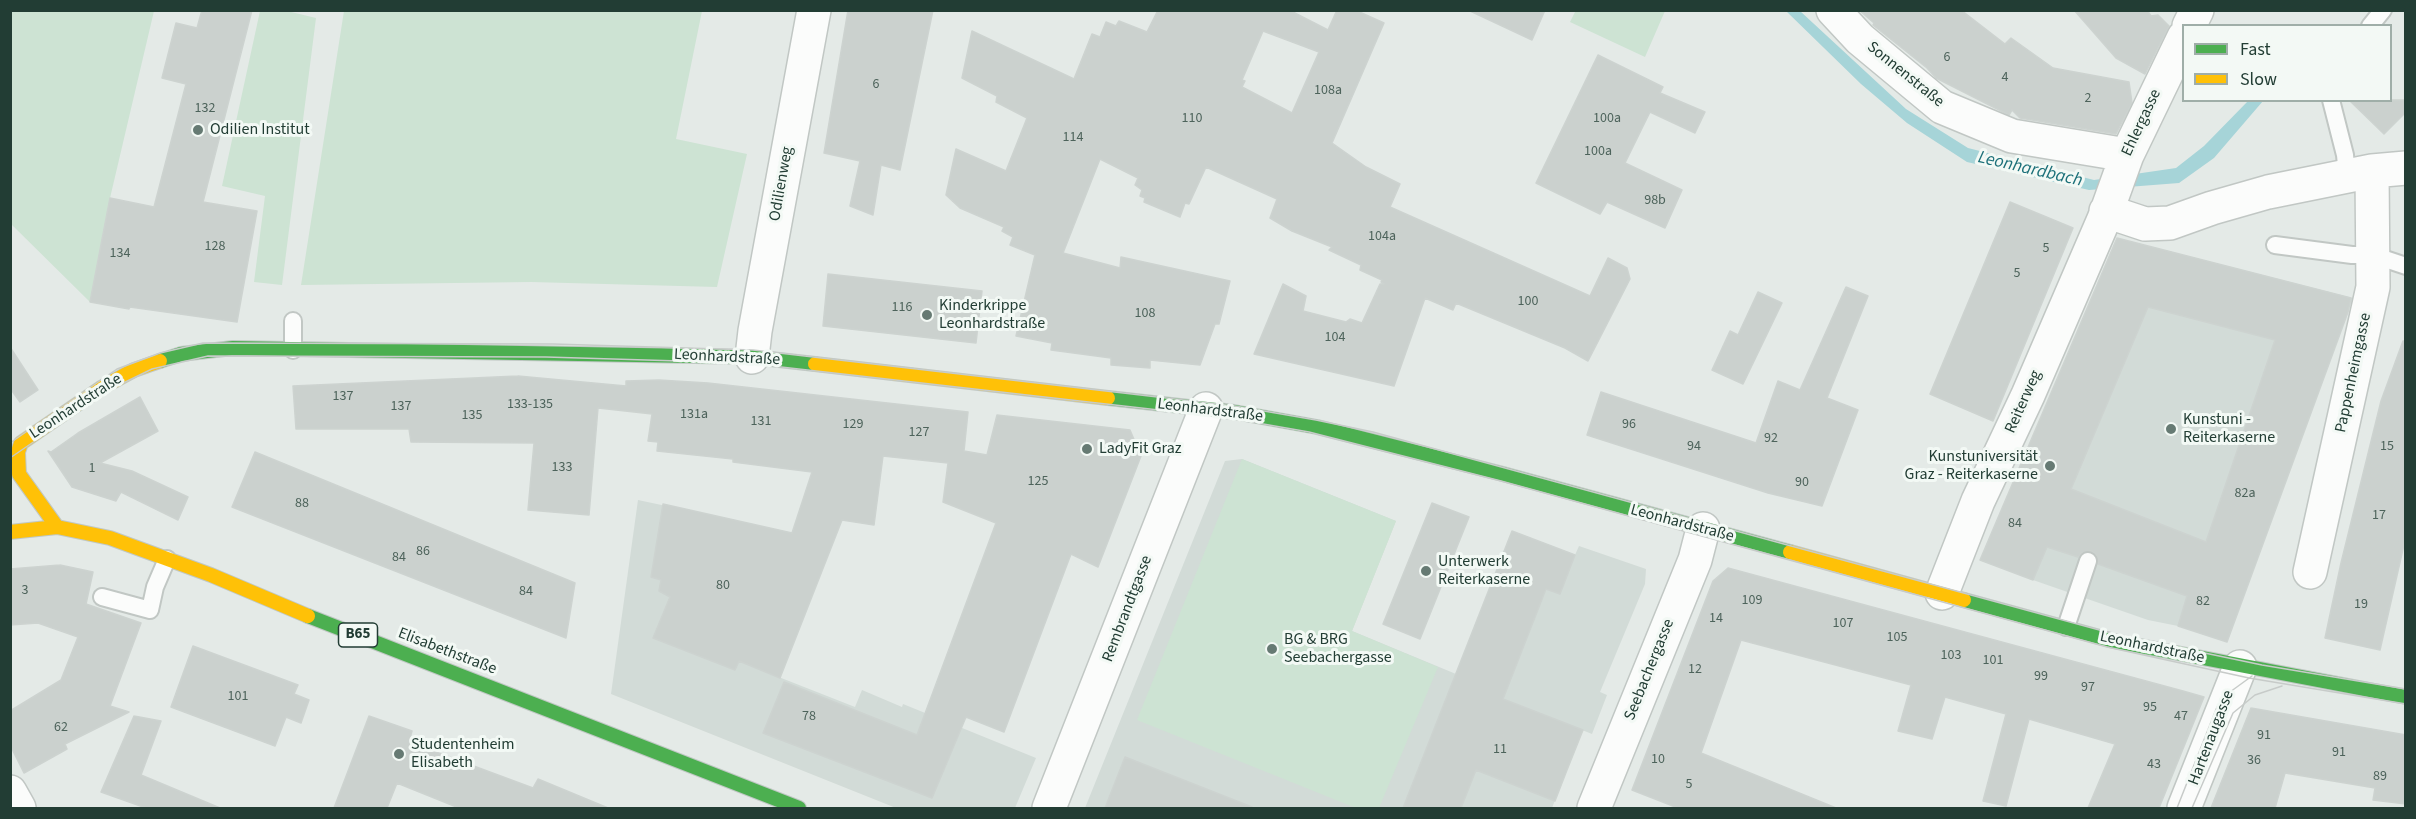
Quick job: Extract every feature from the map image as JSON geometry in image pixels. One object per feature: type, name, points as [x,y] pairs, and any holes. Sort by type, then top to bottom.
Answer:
[{"type":"main road","name":"Leonhardstraße","points":[[16,447],[101,388],[134,370],[181,354],[233,348],[752,357],[1274,419],[1372,440],[2114,641],[2240,667],[2406,697]]},
{"type":"main road","points":[[16,447],[19,474],[57,527]]},
{"type":"main road","name":"Elisabethstraße","points":[[10,532],[57,527],[110,538],[799,808]]},
{"type":"street","name":"Odilienweg","points":[[752,357],[814,10]]},
{"type":"street","name":"Sonnenstraße","points":[[1833,10],[1860,39],[1942,107],[2117,182]]},
{"type":"street","name":"Ehlergasse","points":[[2117,182],[2182,38]]},
{"type":"street","points":[[2117,182],[2145,224],[2170,224],[2212,208],[2268,192],[2360,174],[2406,168]]},
{"type":"street","name":"Pappenheimgasse","points":[[2310,572],[2373,287],[2373,255],[2360,174]]},
{"type":"street","name":"Reiterweg","points":[[1942,593],[1978,501],[2028,395],[2117,182]]},
{"type":"street","name":"Rembrandtgasse","points":[[1049,808],[1206,410]]},
{"type":"street","name":"Seebachergasse","points":[[1597,808],[1695,560],[1702,529]]},
{"type":"street","name":"Hartenaugasse","points":[[2184,808],[2240,667]]},
{"type":"street","points":[[10,792],[19,808]]},
{"type":"lane","points":[[2372,24],[2383,10]]},
{"type":"lane","points":[[2332,102],[2345,155],[2360,174]]},
{"type":"lane","points":[[2275,245],[2351,255],[2373,255],[2406,266]]},
{"type":"lane","points":[[293,321],[293,350]]},
{"type":"lane","points":[[102,597],[150,610],[155,587],[167,560]]},
{"type":"lane","points":[[2066,627],[2088,561]]},
{"type":"shaded area","name":"Kunstuni - Reiterkaserne","points":[[2117,238],[2353,298],[2227,642],[2178,626],[2148,620],[2033,580]]},
{"type":"shaded area","name":"BG & BRG Seebachergasse","points":[[1242,459],[1396,521],[1352,631],[1456,674],[1512,531],[1575,555],[1579,546],[1646,569],[1645,584],[1600,692],[1607,695],[1592,734],[1582,730],[1552,808],[1085,808],[1225,461]]},
{"type":"shaded area","points":[[638,500],[798,534],[766,672],[855,707],[862,690],[902,707],[903,704],[1036,758],[1015,808],[896,808],[611,694]]},
{"type":"green space","points":[[1576,10],[1665,11],[1645,57],[1570,22]]},
{"type":"green space","points":[[11,11],[154,11],[110,198],[90,302],[11,224]]},
{"type":"green space","points":[[260,11],[287,11],[316,18],[282,285],[254,282],[265,196],[222,186]]},
{"type":"green space","points":[[344,11],[702,11],[676,139],[747,154],[717,287],[531,282],[301,285]]},
{"type":"green space","points":[[1242,459],[1396,521],[1352,631],[1438,667],[1379,808],[1356,808],[1137,720]]},
{"type":"water","name":"Leonhardbach","points":[[1786,11],[1800,11],[1906,109],[1968,148],[2094,180],[2176,168],[2204,146],[2247,102],[2262,102],[2214,158],[2179,183],[2089,190],[1967,162],[1907,123],[1861,84]]},
{"type":"building","points":[[202,10],[252,10],[203,202],[257,211],[237,322],[90,302],[110,198],[154,207],[186,84],[162,78],[176,23],[197,28]]},
{"type":"building","points":[[848,10],[933,10],[900,170],[881,165],[873,215],[850,206],[860,161],[824,153]]},
{"type":"building","points":[[1158,10],[1289,10],[1328,30],[1337,10],[1355,10],[1384,23],[1332,143],[1366,167],[1400,184],[1390,207],[1590,296],[1608,258],[1627,268],[1630,279],[1588,361],[1565,348],[1456,303],[1453,310],[1425,298],[1394,386],[1254,354],[1283,284],[1306,296],[1303,311],[1346,322],[1350,319],[1362,323],[1380,284],[1384,284],[1382,280],[1360,270],[1361,265],[1329,250],[1332,247],[1292,231],[1270,218],[1277,199],[1206,167],[1189,204],[1185,203],[1180,217],[1144,202],[1145,198],[1140,196],[1142,190],[1135,185],[1138,178],[1100,159],[1063,253],[1120,268],[1121,257],[1230,281],[1219,324],[1215,324],[1200,365],[1150,360],[1150,368],[1111,365],[1111,358],[1051,350],[1052,343],[1016,336],[1035,255],[1010,245],[1013,237],[1002,231],[1004,227],[960,208],[946,195],[956,149],[1006,171],[1027,118],[996,102],[997,96],[962,78],[972,31],[1074,79],[1092,34],[1100,37],[1106,22],[1116,26],[1119,21],[1147,32]],"holes":[[[1263,31],[1319,52],[1292,113],[1242,87],[1245,81],[1242,80]]]},
{"type":"building","points":[[1468,10],[1545,10],[1532,40]]},
{"type":"building","points":[[1859,10],[1961,10],[2005,44],[2011,38],[2053,68],[2129,82],[2132,103],[2116,134],[2020,118],[2012,110],[2009,115],[1936,78],[1927,68],[1873,25],[1874,23]]},
{"type":"building","points":[[2074,10],[2147,10],[2151,16],[2158,15],[2169,26],[2145,74],[2116,58]]},
{"type":"building","points":[[1598,55],[1663,87],[1660,93],[1705,112],[1695,133],[1650,112],[1625,163],[1682,190],[1665,228],[1607,202],[1600,214],[1536,183]]},
{"type":"building","points":[[2406,100],[2406,112],[2384,134],[2351,102]]},
{"type":"building","points":[[2010,202],[2073,228],[1993,421],[1930,394]]},
{"type":"building","name":"Kunstuni - Reiterkaserne","points":[[2117,238],[2351,298],[2348,312],[2227,642],[2178,626],[2187,596],[2098,564],[2096,555],[2091,551],[2082,553],[2078,557],[2047,547],[2033,580],[1980,560]],"holes":[[[2148,307],[2275,340],[2206,542],[2071,489]]]},
{"type":"building","points":[[828,274],[982,291],[976,343],[823,326]]},
{"type":"building","points":[[1846,287],[1868,296],[1827,398],[1858,410],[1822,506],[1768,493],[1587,435],[1601,392],[1756,443],[1778,381],[1800,390]]},
{"type":"building","points":[[1758,292],[1782,303],[1743,384],[1712,370],[1730,331],[1738,335]]},
{"type":"building","points":[[2403,341],[2406,341],[2406,536],[2380,650],[2325,638],[2381,401]]},
{"type":"building","points":[[10,347],[38,390],[20,402],[10,388]]},
{"type":"building","points":[[518,376],[626,386],[626,381],[659,380],[708,383],[968,412],[964,451],[987,455],[997,415],[1130,430],[1141,456],[1098,567],[1071,554],[1004,732],[966,717],[932,798],[763,733],[784,682],[917,735],[996,523],[943,502],[948,463],[883,456],[874,525],[842,520],[780,678],[739,661],[735,670],[653,638],[670,597],[659,591],[661,580],[651,577],[663,504],[792,533],[812,472],[733,462],[733,459],[657,451],[658,442],[648,441],[652,414],[598,408],[589,515],[528,510],[534,443],[411,442],[409,429],[296,429],[293,386]]},
{"type":"building","points":[[140,397],[158,431],[100,463],[132,471],[188,497],[178,520],[121,492],[116,501],[72,487],[48,451],[51,452],[78,433]]},
{"type":"building","points":[[255,452],[575,583],[566,638],[232,507]]},
{"type":"building","name":"Unterwerk Reiterkaserne","points":[[1432,503],[1469,517],[1420,639],[1383,624]]},
{"type":"building","points":[[1512,531],[1575,555],[1560,594],[1546,589],[1503,699],[1583,730],[1555,801],[1476,770],[1461,808],[1403,808]]},
{"type":"building","points":[[60,565],[93,572],[86,604],[141,623],[110,706],[129,712],[65,744],[67,749],[24,773],[10,745],[10,711],[61,680],[78,637],[38,623],[10,625],[10,569]]},
{"type":"building","points":[[1728,568],[2204,697],[2159,808],[2088,808],[2115,744],[2029,719],[2006,806],[1983,801],[2006,714],[1945,697],[1932,739],[1898,731],[1911,685],[1741,640],[1701,753],[1836,808],[1678,808],[1632,790],[1713,581]]},
{"type":"building","points":[[193,646],[298,685],[294,694],[309,700],[301,723],[286,717],[275,746],[171,707]]},
{"type":"building","points":[[2251,708],[2406,735],[2406,804],[2373,800],[2375,788],[2285,773],[2275,808],[2211,808]]},
{"type":"building","points":[[134,716],[161,721],[141,775],[220,808],[146,808],[101,792]]},
{"type":"building","name":"Studentenheim Elisabeth","points":[[369,716],[412,731],[409,742],[533,788],[538,779],[608,808],[459,808],[397,783],[387,808],[334,808]]},
{"type":"building","points":[[1125,757],[1252,807],[1252,808],[1105,808]]},
{"type":"tram line","points":[[10,443],[117,369],[160,353],[203,343],[553,344],[753,350],[1235,406],[1316,420],[1373,432],[2114,634],[2262,665],[2406,689]]},
{"type":"tram line","points":[[10,458],[111,389],[152,369],[208,356],[546,357],[746,363],[1229,418],[1309,432],[1501,481],[2107,647],[2249,678],[2406,704]]},
{"type":"tram line","points":[[2177,808],[2217,707],[2230,692],[2252,676]]},
{"type":"tram line","points":[[2192,808],[2233,713],[2255,695],[2282,686]]},
{"type":"traffic: fast","points":[[160,361],[181,354],[233,348],[752,357],[815,364]]},
{"type":"traffic: fast","points":[[1108,398],[1234,412],[1317,427],[1503,474],[1790,552]]},
{"type":"traffic: fast","points":[[1964,600],[2114,641],[2406,697]]},
{"type":"traffic: fast","points":[[308,616],[799,808]]},
{"type":"traffic: slow","points":[[57,527],[19,474],[18,452],[21,443],[101,388],[134,370],[160,361]]},
{"type":"traffic: slow","points":[[815,364],[1108,398]]},
{"type":"traffic: slow","points":[[10,532],[57,527],[110,538],[211,575],[308,616]]},
{"type":"traffic: slow","points":[[1790,552],[1964,600]]},
{"type":"place","name":"Odilien Institut","points":[[198,130]]},
{"type":"place","name":"Kinderkrippe Leonhardstraße","points":[[927,315]]},
{"type":"place","name":"Kunstuni - Reiterkaserne","points":[[2171,429]]},
{"type":"place","name":"LadyFit Graz","points":[[1087,449]]},
{"type":"place","name":"Kunstuniversität Graz - Reiterkaserne","points":[[2050,466]]},
{"type":"place","name":"Unterwerk Reiterkaserne","points":[[1426,571]]},
{"type":"place","name":"BG & BRG Seebachergasse","points":[[1272,649]]},
{"type":"place","name":"Studentenheim Elisabeth","points":[[399,754]]}]
